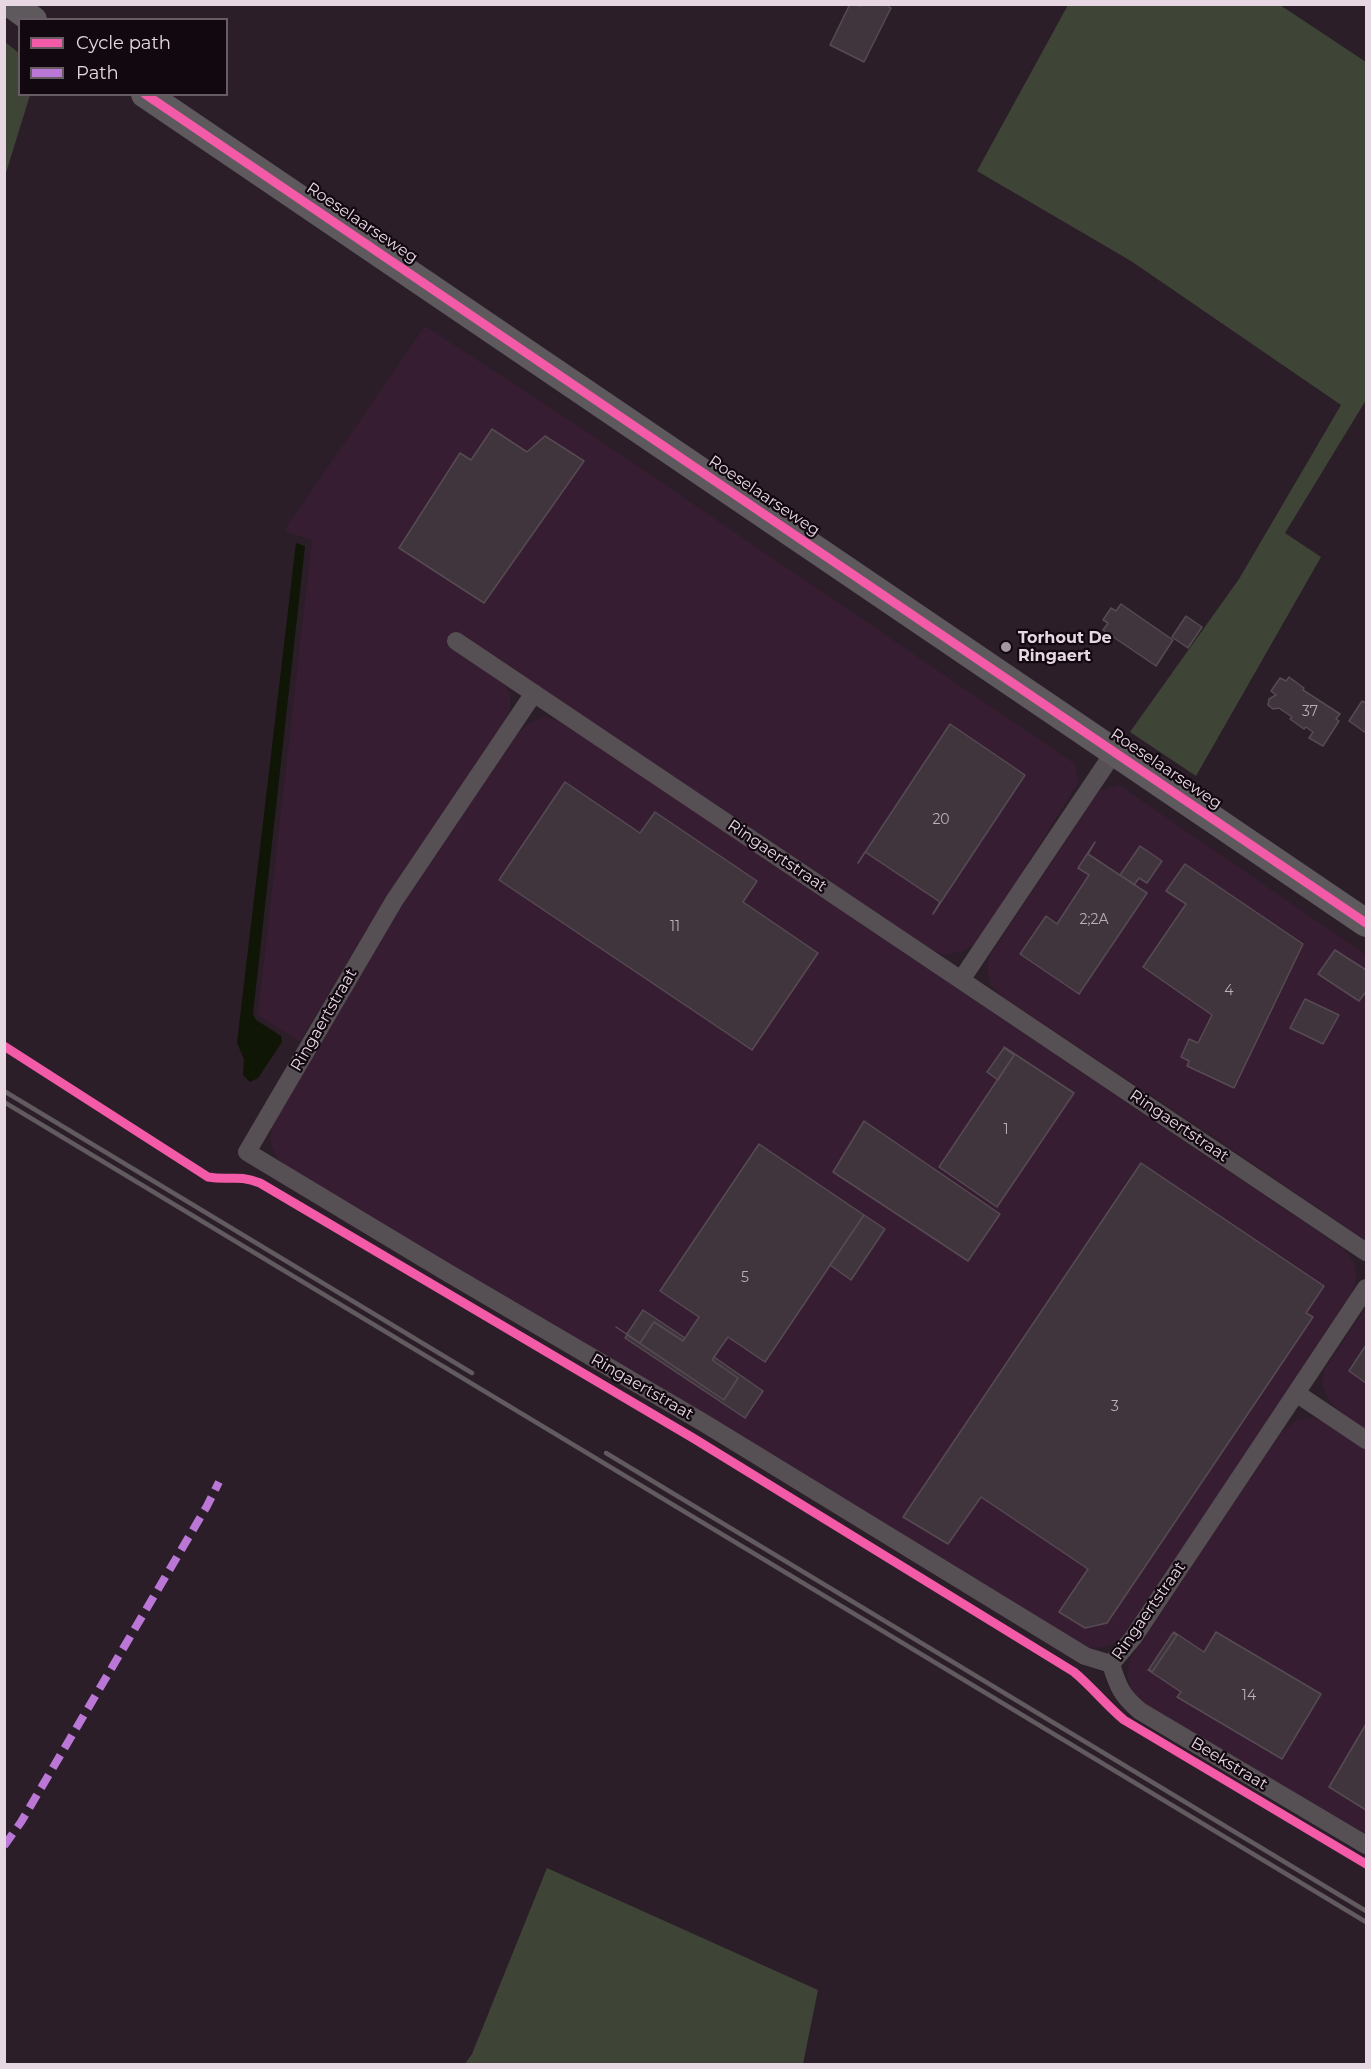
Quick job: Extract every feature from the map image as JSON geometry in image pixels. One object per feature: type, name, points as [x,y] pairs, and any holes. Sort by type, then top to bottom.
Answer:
[{"type":"main road","points":[[11,4],[30,18]]},
{"type":"main road","name":"Roeselaarseweg","points":[[148,96],[1366,922]]},
{"type":"street","name":"Ringaertstraat","points":[[456,641],[1366,1252]]},
{"type":"street","name":"Ringaertstraat","points":[[534,693],[394,901],[247,1152],[714,1429],[1085,1656],[1112,1664],[1133,1638],[1366,1288]]},
{"type":"street","points":[[962,980],[1114,752]]},
{"type":"street","points":[[1296,1393],[1366,1440]]},
{"type":"street","name":"Beekstraat","points":[[1112,1664],[1117,1684],[1126,1700],[1140,1711],[1366,1845]]},
{"type":"shaded area","points":[[1068,5],[1280,5],[1366,62],[1366,400],[1285,533],[1321,557],[1196,776],[1130,732],[1239,579],[1341,405],[1131,261],[977,171]]},
{"type":"shaded area","points":[[5,42],[18,52],[18,96],[30,96],[5,176]]},
{"type":"shaded area","points":[[425,326],[593,436],[1075,764],[1078,783],[978,942],[963,951],[945,955],[929,949],[456,630],[447,644],[502,681],[510,694],[510,709],[503,723],[387,895],[300,1042],[258,1015],[312,540],[284,531]]},
{"type":"shaded area","points":[[296,543],[305,546],[253,1014],[256,1020],[281,1036],[282,1042],[258,1078],[250,1082],[243,1075],[244,1059],[237,1043]]},
{"type":"shaded area","points":[[546,717],[563,723],[1345,1250],[1354,1263],[1357,1277],[1351,1297],[1126,1633],[1113,1644],[1098,1648],[1081,1646],[287,1167],[275,1155],[270,1138],[275,1118],[401,907],[517,733],[531,722]]},
{"type":"shaded area","points":[[1119,785],[1366,955],[1366,1241],[1001,996],[991,985],[987,971],[990,955],[1099,791]]},
{"type":"shaded area","points":[[1366,1307],[1366,1430],[1341,1412],[1328,1399],[1322,1383],[1324,1370]]},
{"type":"shaded area","points":[[1313,1418],[1327,1423],[1366,1450],[1366,1836],[1145,1704],[1133,1692],[1127,1675],[1130,1659],[1282,1432],[1295,1421]]},
{"type":"shaded area","points":[[547,1868],[818,1990],[803,2064],[465,2064],[472,2054]]},
{"type":"building","points":[[850,4],[862,6],[863,4],[885,4],[891,8],[864,62],[830,45]]},
{"type":"building","points":[[492,429],[527,452],[545,436],[584,461],[484,603],[399,548],[460,453],[471,460]]},
{"type":"building","points":[[1121,604],[1173,640],[1156,666],[1103,630],[1108,623],[1103,620],[1111,608],[1116,611]]},
{"type":"building","points":[[1186,616],[1202,627],[1188,648],[1172,637]]},
{"type":"building","points":[[1289,677],[1304,688],[1303,690],[1340,714],[1336,719],[1339,721],[1323,746],[1309,738],[1313,732],[1306,727],[1304,729],[1279,708],[1273,709],[1268,705],[1269,699],[1276,695],[1271,691],[1280,678],[1286,681]]},
{"type":"building","points":[[1362,701],[1366,703],[1366,733],[1349,721]]},
{"type":"building","points":[[950,724],[1025,775],[933,914],[940,902],[865,852]]},
{"type":"building","points":[[565,782],[640,833],[655,812],[757,881],[743,902],[818,953],[752,1050],[499,880]]},
{"type":"building","points":[[1095,842],[1088,854],[1147,893],[1079,994],[1020,954],[1046,916],[1057,924],[1089,875],[1078,868]]},
{"type":"building","points":[[1140,846],[1162,861],[1147,883],[1139,878],[1134,885],[1120,875]]},
{"type":"building","points":[[1185,864],[1303,944],[1234,1088],[1187,1066],[1189,1061],[1181,1057],[1189,1039],[1198,1043],[1212,1015],[1143,967],[1186,904],[1166,891]]},
{"type":"building","points":[[1335,950],[1366,970],[1366,994],[1359,1001],[1318,974]]},
{"type":"building","points":[[1305,999],[1339,1015],[1323,1044],[1290,1028]]},
{"type":"building","points":[[1004,1047],[1074,1093],[997,1207],[939,1167],[1014,1055]]},
{"type":"building","points":[[1004,1048],[1014,1055],[998,1080],[987,1072]]},
{"type":"building","points":[[864,1121],[1000,1214],[968,1261],[833,1172]]},
{"type":"building","points":[[759,1144],[864,1215],[765,1362],[728,1337],[712,1360],[738,1378],[724,1400],[616,1327],[640,1343],[654,1322],[683,1341],[699,1317],[660,1291]]},
{"type":"building","points":[[1141,1163],[1324,1286],[1306,1313],[1313,1317],[1107,1623],[1085,1628],[1059,1612],[1088,1569],[981,1497],[948,1544],[903,1517]]},
{"type":"building","points":[[864,1215],[885,1229],[851,1280],[830,1265]]},
{"type":"building","points":[[643,1310],[685,1338],[683,1341],[654,1322],[640,1343],[627,1334]]},
{"type":"building","points":[[627,1335],[724,1400],[738,1378],[712,1360],[714,1357],[763,1391],[745,1418],[625,1338]]},
{"type":"building","points":[[1366,1345],[1366,1383],[1349,1371]]},
{"type":"building","points":[[1174,1632],[1204,1652],[1216,1632],[1321,1694],[1282,1759],[1177,1697],[1181,1692],[1148,1670],[1152,1672],[1177,1635]]},
{"type":"building","points":[[1173,1633],[1177,1635],[1152,1672],[1149,1669]]},
{"type":"building","points":[[1366,1724],[1366,1810],[1329,1787]]},
{"type":"railway","points":[[4,1091],[472,1373]]},
{"type":"railway","points":[[4,1102],[1366,1922]]},
{"type":"railway","points":[[606,1453],[1366,1911]]},
{"type":"marked path","points":[[4,1846],[21,1822],[219,1482]]},
{"type":"cycle path","points":[[148,96],[1366,923]]},
{"type":"cycle path","points":[[4,1046],[208,1177],[239,1178],[260,1183],[693,1438],[1074,1672],[1124,1720],[1366,1864]]},
{"type":"place","name":"Torhout De Ringaert","points":[[1006,647]]}]
